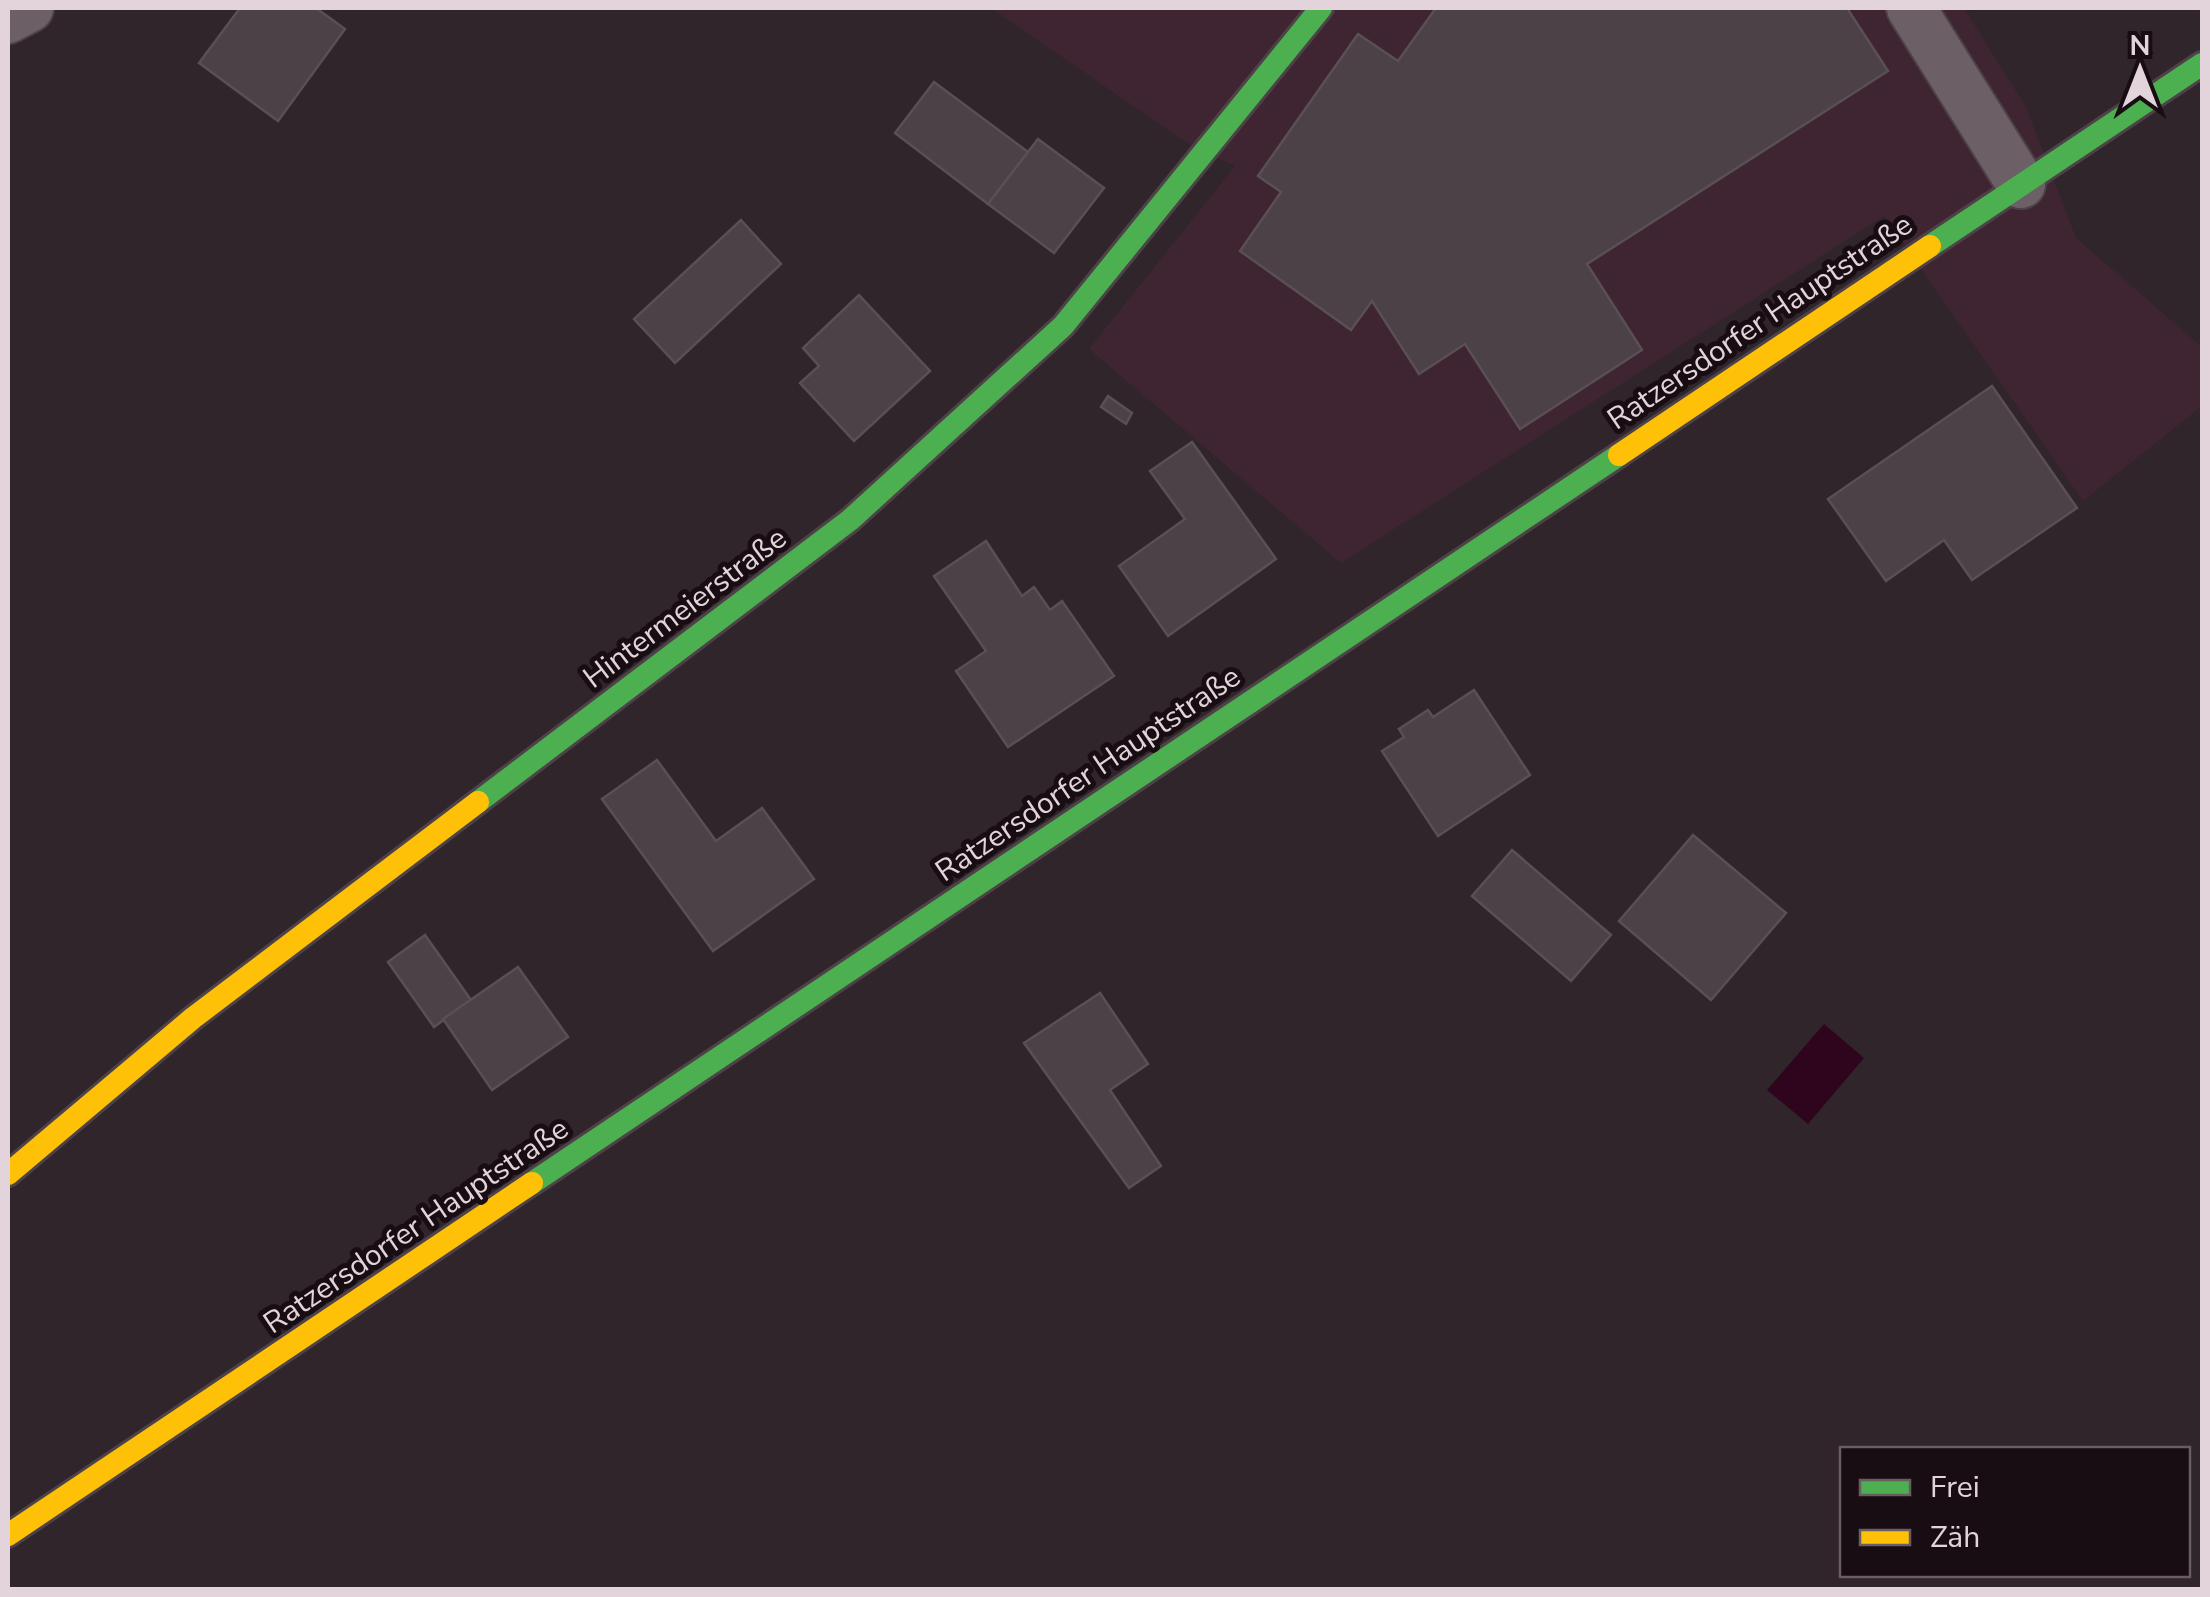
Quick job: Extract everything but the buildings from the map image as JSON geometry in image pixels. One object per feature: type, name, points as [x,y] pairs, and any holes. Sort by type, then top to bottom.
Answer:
[{"type":"main road","name":"Hintermeierstraße","points":[[8,1174],[193,1018],[850,520],[1063,326],[1322,8]]},
{"type":"main road","name":"Ratzersdorfer Hauptstraße","points":[[8,1535],[2202,64]]},
{"type":"street","points":[[8,19],[29,8]]},
{"type":"street","points":[[1911,8],[2021,184]]},
{"type":"shaded area","points":[[991,8],[1964,8],[2026,107],[2076,238],[2202,347],[2202,406],[2083,501],[1884,216],[1341,563],[1089,349],[1235,166],[1193,147]]},
{"type":"shaded area","points":[[1824,1024],[1864,1058],[1808,1124],[1767,1090]]},
{"type":"traffic: fast","points":[[478,802],[850,520],[1063,326],[1321,8]]},
{"type":"traffic: fast","points":[[1930,246],[2202,64]]},
{"type":"traffic: fast","points":[[532,1183],[1619,455]]},
{"type":"traffic: slow","points":[[1619,455],[1930,246]]},
{"type":"traffic: slow","points":[[8,1174],[193,1018],[478,802]]},
{"type":"traffic: slow","points":[[8,1535],[532,1183]]}]
